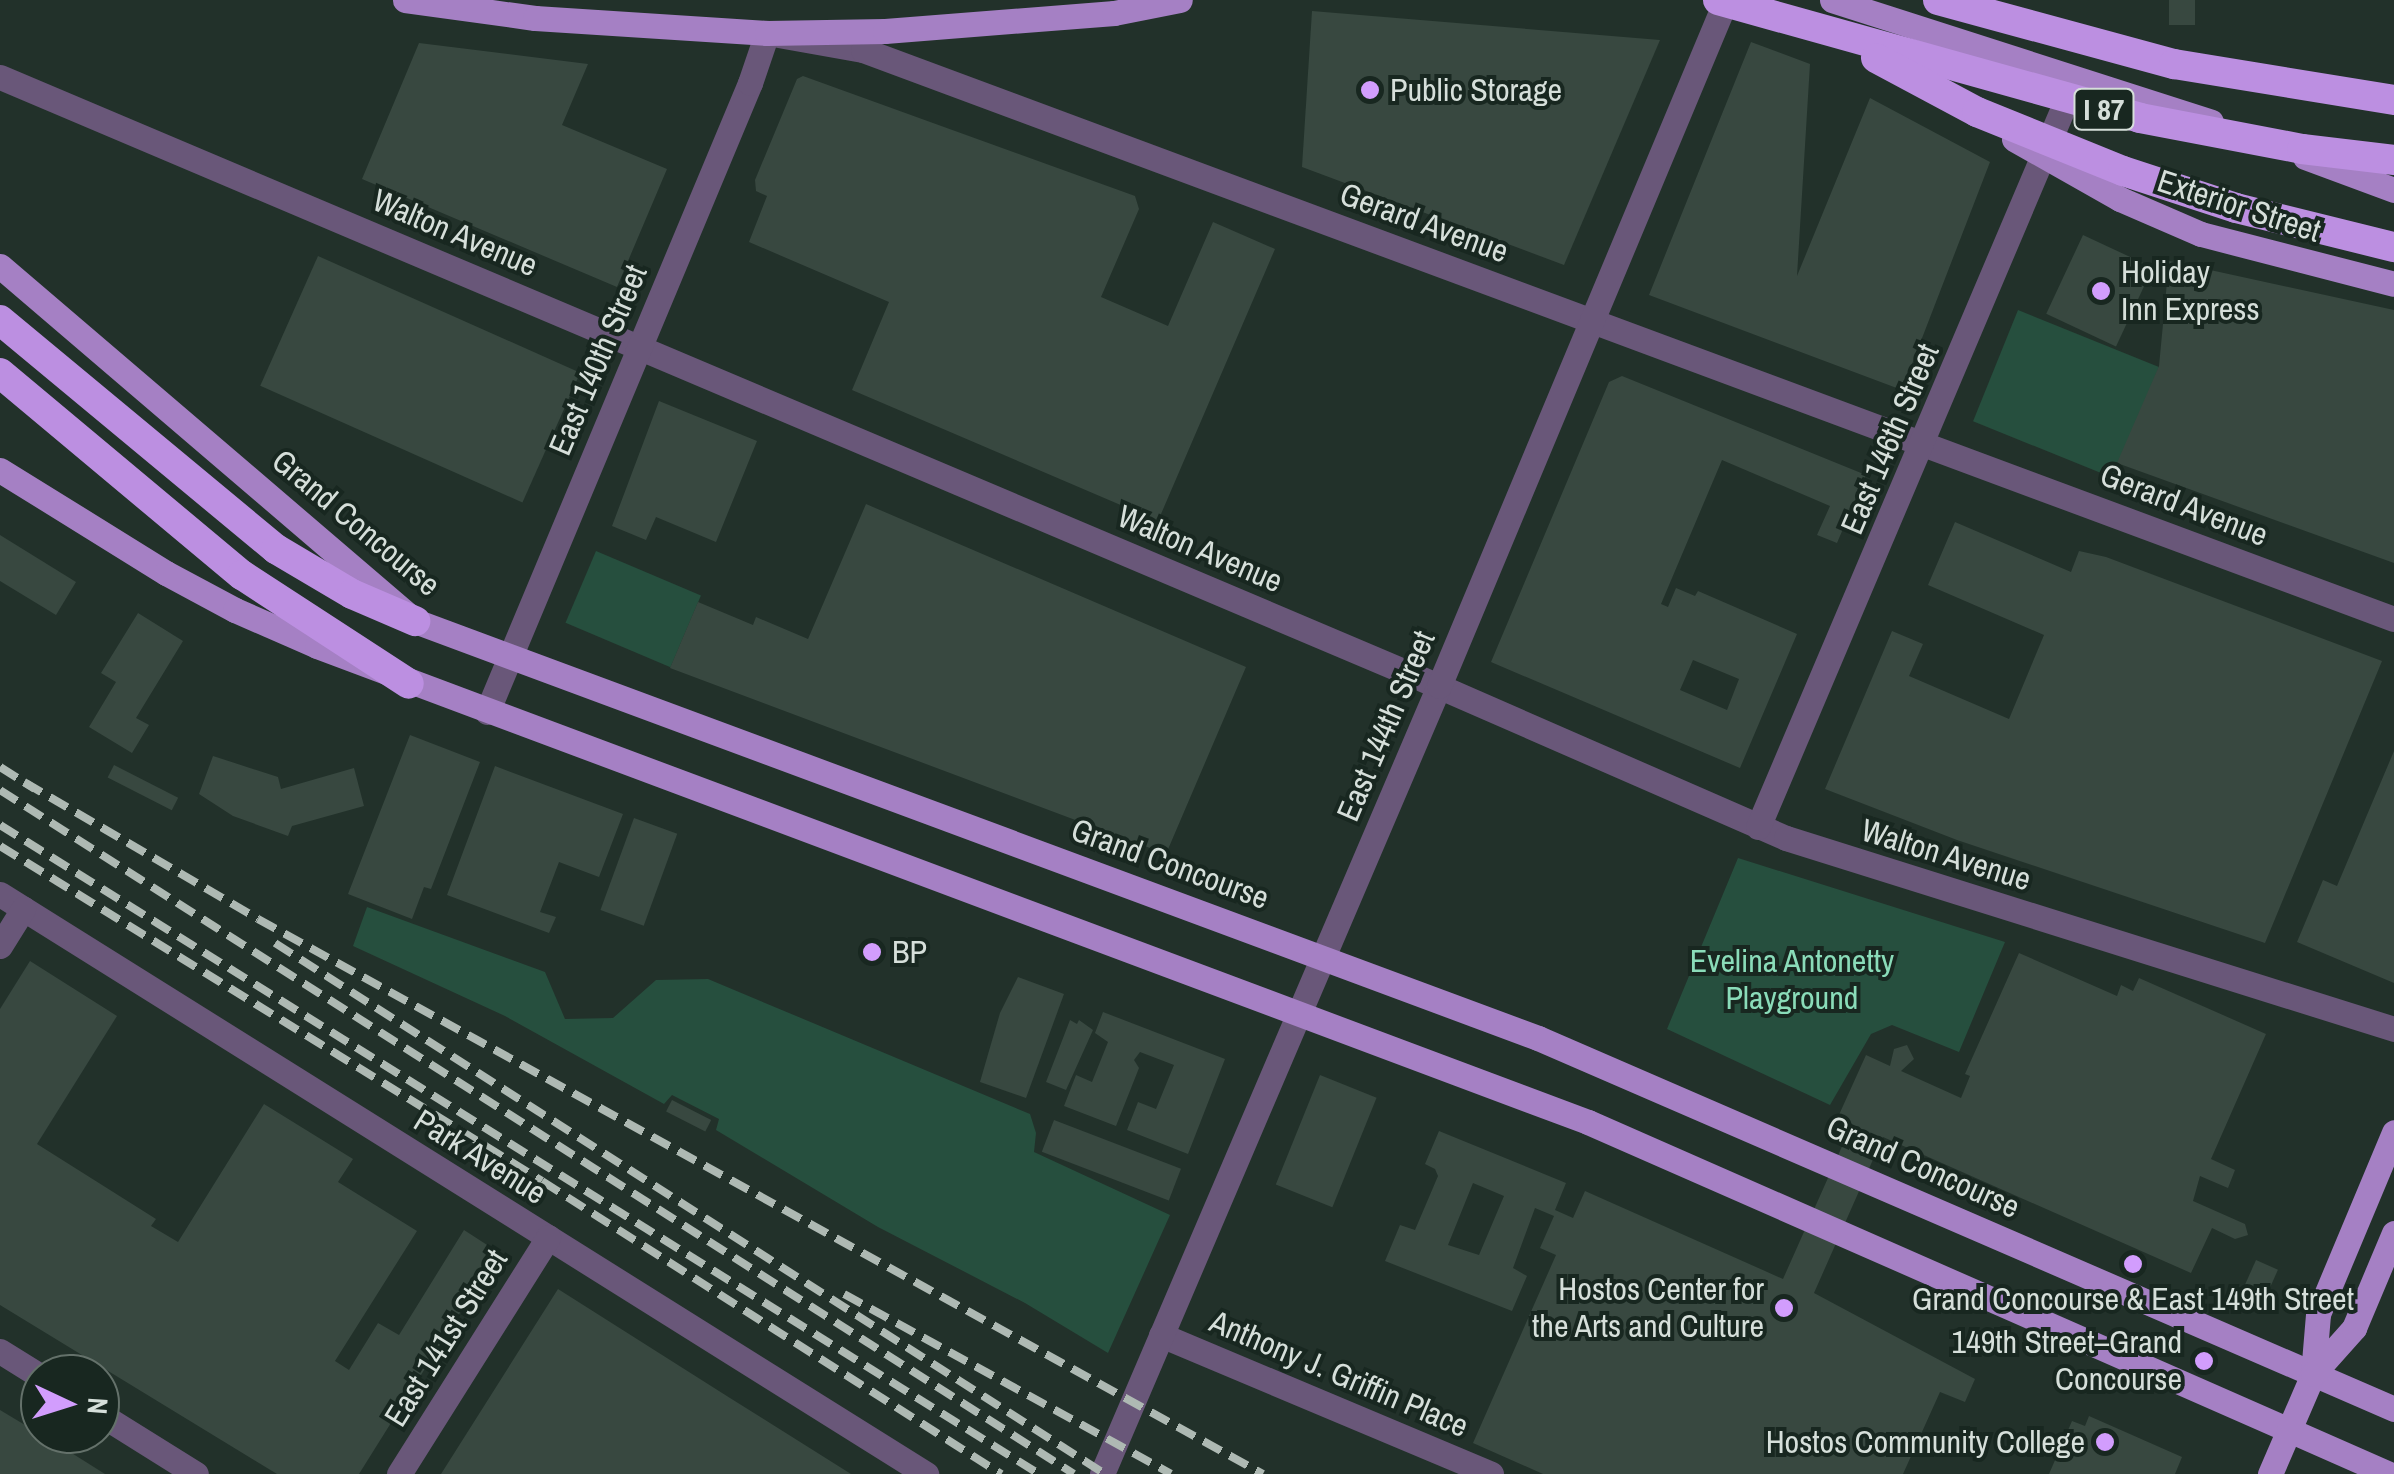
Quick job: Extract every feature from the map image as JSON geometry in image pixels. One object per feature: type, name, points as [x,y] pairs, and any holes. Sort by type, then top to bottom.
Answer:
[{"type":"highway","name":"I 87","points":[[1718,0],[1826,14],[2140,118],[2285,146],[2394,160]]},
{"type":"highway","name":"I 87","points":[[1938,0],[2192,68],[2394,100]]},
{"type":"highway","points":[[1826,14],[1977,112],[2072,152],[2181,191],[2306,227],[2394,247]]},
{"type":"highway","points":[[0,320],[276,549],[352,594],[415,620]]},
{"type":"highway","points":[[0,373],[242,574],[409,684]]},
{"type":"main road","name":"Gerard Avenue","points":[[406,0],[535,18],[767,33]]},
{"type":"main road","points":[[767,33],[885,31],[1114,13],[1180,0]]},
{"type":"main road","name":"Exterior Street","points":[[1754,0],[2120,199],[2200,234],[2394,284]]},
{"type":"main road","name":"Exterior Street","points":[[1826,14],[2078,75],[2394,190]]},
{"type":"main road","name":"Grand Concourse","points":[[0,266],[415,620],[1324,956],[1684,1098],[2394,1409]]},
{"type":"main road","points":[[0,470],[234,610],[409,684],[1635,1141],[2389,1474]]},
{"type":"main road","points":[[2270,1474],[2312,1374],[2318,1314],[2394,1132]]},
{"type":"main road","points":[[2312,1374],[2354,1328],[2394,1232]]},
{"type":"street","name":"East 144th Street","points":[[1102,1474],[1439,686],[1726,0]]},
{"type":"street","name":"Gerard Avenue","points":[[767,33],[863,50],[2394,619]]},
{"type":"street","name":"East 140th Street","points":[[486,712],[750,84],[767,33]]},
{"type":"street","name":"East 146th Street","points":[[1758,826],[2078,75]]},
{"type":"street","name":"Walton Avenue","points":[[0,77],[1439,686],[1758,826],[2394,1030]]},
{"type":"street","name":"Park Avenue","points":[[0,894],[926,1474]]},
{"type":"street","points":[[0,946],[23,908]]},
{"type":"street","name":"East 141st Street","points":[[399,1474],[548,1237]]},
{"type":"street","name":"Anthony J. Griffin Place","points":[[1160,1339],[1491,1474]]},
{"type":"street","points":[[120,1426],[196,1474]]},
{"type":"green space","points":[[2018,310],[2159,367],[2114,478],[1973,421]]},
{"type":"green space","points":[[596,551],[701,596],[670,667],[566,623]]},
{"type":"green space","name":"Evelina Antonetty Playground","points":[[1738,858],[2005,942],[1959,1052],[1892,1025],[1871,1034],[1830,1105],[1667,1029]]},
{"type":"green space","points":[[367,907],[545,972],[565,1019],[613,1018],[656,980],[708,979],[1030,1114],[1036,1133],[1034,1152],[1170,1215],[1108,1353],[1025,1303],[878,1227],[716,1130],[719,1119],[672,1095],[664,1104],[505,1016],[353,946]]},
{"type":"building","points":[[2169,0],[2195,0],[2195,25],[2169,25]]},
{"type":"building","points":[[1312,11],[1660,40],[1564,265],[1302,167]]},
{"type":"building","points":[[1751,42],[1810,64],[1797,276],[1870,98],[1990,162],[1902,390],[1649,295]]},
{"type":"building","points":[[419,43],[588,64],[562,125],[667,169],[617,287],[362,179]]},
{"type":"building","points":[[803,76],[1135,196],[1139,209],[1101,297],[1168,326],[1213,222],[1275,249],[1158,521],[852,390],[889,302],[749,242],[767,196],[756,191],[755,180],[797,79]]},
{"type":"building","name":"Holiday Inn Express","points":[[2083,235],[2153,268],[2116,346],[2046,314]]},
{"type":"building","points":[[318,256],[580,373],[522,502],[260,386]]},
{"type":"building","points":[[2169,261],[2394,310],[2394,563],[2117,463],[2159,366]]},
{"type":"building","points":[[1622,376],[1866,475],[1837,543],[1817,535],[1830,506],[1722,460],[1661,604],[1668,607],[1676,588],[1695,596],[1698,591],[1797,634],[1740,768],[1491,662],[1609,382]],"holes":[[[1693,660],[1739,679],[1727,710],[1680,690]]]},
{"type":"building","points":[[659,401],[757,441],[716,542],[656,517],[646,540],[612,526]]},
{"type":"building","points":[[866,504],[1246,667],[1166,854],[670,668],[698,602],[753,625],[756,617],[808,639]]},
{"type":"building","points":[[1955,522],[2071,572],[2079,551],[2106,557],[2382,661],[2265,943],[1957,840],[1825,789],[1892,631],[1923,644],[1909,676],[2009,719],[2044,635],[1928,585]]},
{"type":"building","points":[[0,535],[76,582],[56,615],[0,581]]},
{"type":"building","points":[[138,613],[183,641],[136,718],[149,725],[132,753],[89,727],[116,682],[101,673]]},
{"type":"building","points":[[410,735],[480,762],[431,889],[424,887],[412,919],[348,894]]},
{"type":"building","points":[[2394,751],[2394,983],[2297,942],[2323,880],[2337,886]]},
{"type":"building","points":[[213,756],[278,777],[281,789],[354,768],[364,806],[292,826],[288,836],[233,816],[199,794]]},
{"type":"building","points":[[114,765],[178,798],[172,810],[108,777]]},
{"type":"building","points":[[495,766],[623,814],[599,877],[559,862],[540,912],[556,917],[549,933],[447,895]]},
{"type":"building","points":[[634,818],[677,834],[644,926],[600,910]]},
{"type":"building","points":[[2019,953],[2117,996],[2121,985],[2133,991],[2139,978],[2266,1034],[2211,1159],[2235,1170],[2228,1188],[2200,1176],[2193,1201],[2245,1224],[2248,1235],[2235,1239],[2212,1228],[2191,1273],[1883,1137],[1814,1293],[1975,1379],[1965,1402],[1940,1392],[1903,1474],[1543,1474],[1473,1443],[1556,1255],[1540,1248],[1554,1216],[1535,1208],[1513,1268],[1527,1276],[1512,1311],[1385,1261],[1400,1225],[1415,1230],[1438,1176],[1435,1169],[1425,1164],[1439,1131],[1566,1183],[1555,1210],[1573,1218],[1585,1191],[1783,1279],[1852,1124],[1838,1117],[1866,1055],[1890,1066],[1894,1049],[1907,1045],[1914,1059],[1901,1071],[1961,1098],[1970,1076],[1965,1074]],"holes":[[[1473,1183],[1504,1196],[1479,1255],[1448,1245]]]},
{"type":"building","points":[[30,961],[117,1016],[37,1144],[156,1219],[151,1226],[178,1242],[264,1104],[353,1159],[338,1182],[417,1231],[335,1361],[349,1370],[378,1323],[399,1335],[464,1230],[498,1252],[359,1474],[277,1474],[120,1378],[120,1354],[80,1354],[0,1305],[0,1009]]},
{"type":"building","points":[[1018,977],[1064,994],[1026,1098],[980,1082],[1000,1013]]},
{"type":"building","points":[[1103,1012],[1225,1059],[1188,1154],[1127,1130],[1138,1102],[1156,1109],[1174,1065],[1140,1052],[1134,1060],[1139,1068],[1116,1126],[1064,1106],[1076,1075],[1092,1082],[1108,1042],[1095,1033]]},
{"type":"building","points":[[1070,1020],[1077,1024],[1079,1020],[1093,1030],[1066,1090],[1046,1082]]},
{"type":"building","points":[[1320,1075],[1377,1098],[1332,1207],[1276,1184]]},
{"type":"building","points":[[672,1100],[711,1120],[705,1132],[666,1112]]},
{"type":"building","points":[[1054,1120],[1181,1169],[1169,1200],[1042,1152]]},
{"type":"building","points":[[2256,1260],[2278,1270],[2260,1310],[2238,1300]]},
{"type":"building","points":[[558,1289],[730,1398],[851,1474],[441,1474]]},
{"type":"building","points":[[0,1410],[20,1422],[20,1454],[73,1454],[105,1474],[0,1474]]},
{"type":"building","name":"Hostos Community College","points":[[2089,1416],[2182,1457],[2175,1474],[2049,1474],[2072,1421],[2085,1426]]},
{"type":"railway","points":[[0,767],[35,789]]},
{"type":"railway","points":[[24,782],[258,919],[1263,1474]]},
{"type":"railway","points":[[0,790],[1074,1474]]},
{"type":"railway","points":[[0,825],[1039,1474]]},
{"type":"railway","points":[[0,846],[542,1181],[1001,1474]]},
{"type":"railway","points":[[275,943],[1105,1474]]},
{"type":"railway","points":[[844,1294],[1171,1474]]},
{"type":"place","name":"Public Storage","points":[[1370,90]]},
{"type":"place","name":"Holiday Inn Express","points":[[2101,291]]},
{"type":"place","name":"BP","points":[[872,952]]},
{"type":"place","name":"Grand Concourse & East 149th Street","points":[[2133,1264]]},
{"type":"place","name":"Hostos Center for the Arts and Culture","points":[[1784,1308]]},
{"type":"place","name":"149th Street–Grand Concourse","points":[[2204,1361]]},
{"type":"place","name":"Hostos Community College","points":[[2105,1442]]}]
